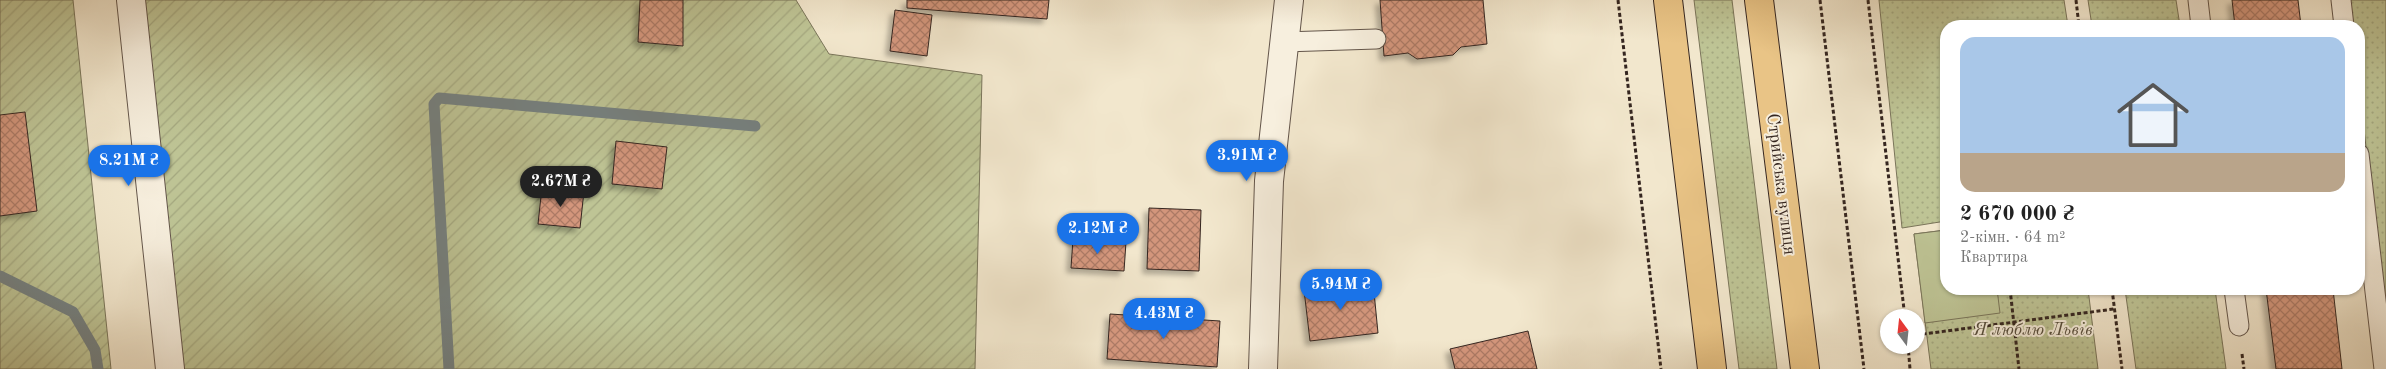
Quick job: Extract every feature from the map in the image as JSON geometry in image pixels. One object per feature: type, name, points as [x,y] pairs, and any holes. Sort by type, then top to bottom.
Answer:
[{"type":"main road","points":[[1668,0],[1712,369]]},
{"type":"main road","name":"Стрийська вулиця","points":[[1759,0],[1805,369]]},
{"type":"street","points":[[131,0],[170,369]]},
{"type":"street","points":[[1262,369],[1269,181],[1289,0]]},
{"type":"lane","points":[[2198,0],[2200,20]]},
{"type":"lane","points":[[2341,0],[2343,20]]},
{"type":"lane","points":[[1284,42],[1376,38]]},
{"type":"lane","points":[[2365,206],[2384,369]]},
{"type":"lane","points":[[2235,295],[2239,326]]},
{"type":"path","points":[[1618,0],[1661,369]]},
{"type":"path","points":[[1820,0],[1864,369]]},
{"type":"path","points":[[1868,0],[1903,309]]},
{"type":"path","points":[[2076,0],[2078,20]]},
{"type":"path","points":[[2011,295],[2020,369]]},
{"type":"path","points":[[2113,295],[2122,369]]},
{"type":"path","points":[[1925,334],[2114,309]]},
{"type":"path","points":[[1909,354],[1910,369]]},
{"type":"green space","points":[[0,0],[73,0],[111,369],[0,369]]},
{"type":"green space","points":[[144,0],[796,0],[829,54],[982,75],[975,369],[183,369]]},
{"type":"green space","points":[[1694,0],[1732,0],[1777,369],[1739,369]]},
{"type":"green space","points":[[1879,0],[2064,0],[2067,20],[1940,20],[1940,222],[1902,228]]},
{"type":"green space","points":[[2088,0],[2176,0],[2179,20],[2091,20]]},
{"type":"green space","points":[[2349,0],[2386,0],[2386,321],[2365,138],[2365,20],[2351,20]]},
{"type":"green space","name":"Я люблю Львів","points":[[1940,231],[1940,295],[2089,295],[2098,369],[1931,369],[1925,309],[1923,309],[1914,234]]},
{"type":"green space","points":[[1940,231],[1940,295],[1998,295],[2000,313],[1925,323],[1925,309],[1923,309],[1914,234]]},
{"type":"green space","points":[[2126,295],[2216,295],[2226,369],[2136,369]]},
{"type":"building","points":[[640,0],[683,0],[683,46],[638,42]]},
{"type":"building","points":[[907,0],[1049,0],[1047,19],[907,8]]},
{"type":"building","points":[[1380,0],[1483,0],[1487,44],[1461,47],[1453,55],[1417,59],[1408,53],[1384,56]]},
{"type":"building","points":[[2232,0],[2298,0],[2300,20],[2234,20]]},
{"type":"building","points":[[895,10],[932,15],[927,56],[890,51]]},
{"type":"building","points":[[25,112],[37,211],[0,216],[0,115]]},
{"type":"building","points":[[616,141],[667,147],[662,189],[612,184]]},
{"type":"building","points":[[542,187],[584,191],[580,228],[538,224]]},
{"type":"building","points":[[1149,208],[1201,210],[1199,271],[1147,269]]},
{"type":"building","points":[[1073,239],[1126,242],[1124,271],[1071,268]]},
{"type":"building","points":[[1373,282],[1378,333],[1310,341],[1304,290]]},
{"type":"building","points":[[2267,295],[2334,295],[2342,369],[2276,369]]},
{"type":"building","points":[[1110,314],[1220,321],[1217,367],[1107,359]]},
{"type":"building","points":[[1528,331],[1537,369],[1455,369],[1450,349]]},
{"type":"waterway","points":[[449,369],[434,104],[439,98],[755,126]]},
{"type":"waterway","points":[[0,276],[73,312],[95,350],[98,369]]}]
